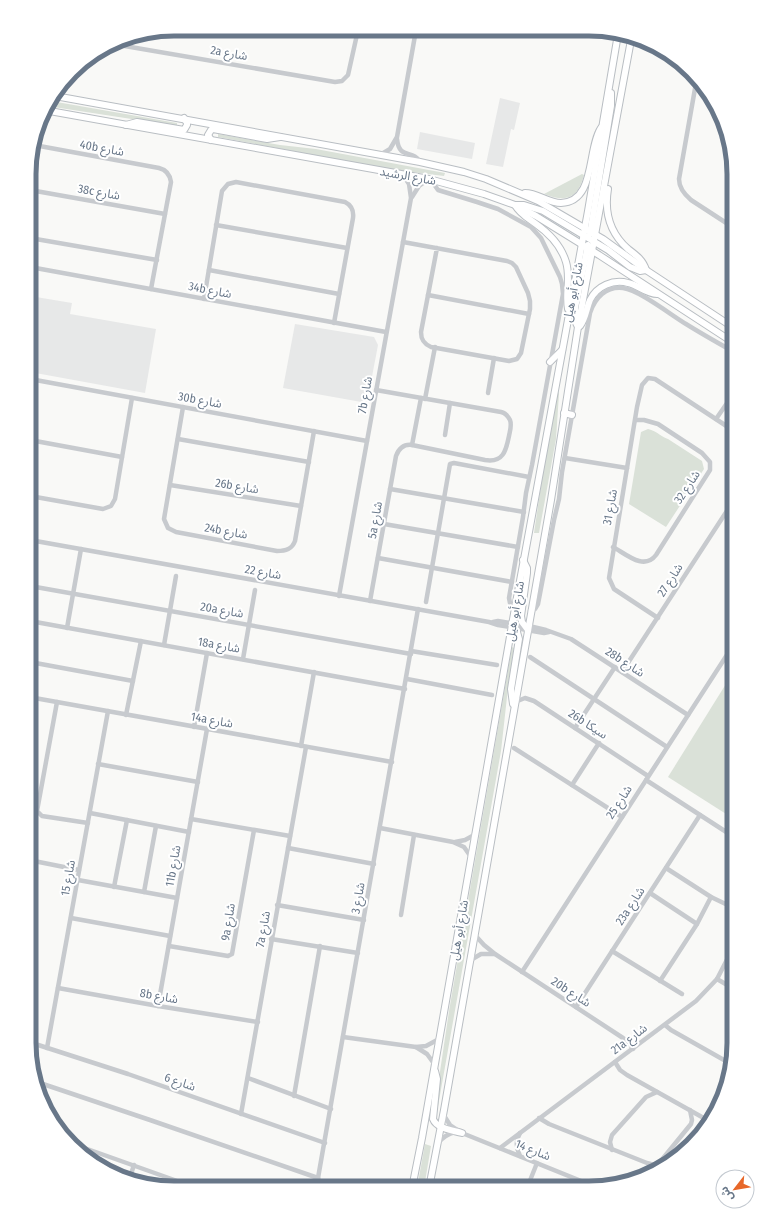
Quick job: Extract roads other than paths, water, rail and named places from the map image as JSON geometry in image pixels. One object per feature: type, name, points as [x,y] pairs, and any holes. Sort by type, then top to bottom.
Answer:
[{"type":"main road","name":"شارع أبو هيل","points":[[587,247],[591,232],[603,125],[617,39]]},
{"type":"main road","name":"شارع أبو هيل","points":[[413,1181],[513,626],[523,560],[569,312],[609,164],[630,43]]},
{"type":"main road","points":[[591,232],[611,106],[610,86]]},
{"type":"main road","name":"شارع الرشيد","points":[[59,97],[184,118],[420,162],[464,172],[486,179],[522,193],[591,232],[727,323]]},
{"type":"main road","name":"شارع الرشيد","points":[[52,111],[430,179],[484,194],[515,206],[556,228],[727,338]]},
{"type":"main road","points":[[126,125],[136,122],[184,130],[187,126],[184,118]]},
{"type":"main road","points":[[522,193],[534,194],[558,203],[572,200],[578,196],[585,185],[597,137],[603,125]]},
{"type":"main road","points":[[211,140],[208,134],[213,129],[267,139],[281,137]]},
{"type":"main road","points":[[515,206],[524,205],[533,207],[589,239],[630,267],[646,270],[640,259],[619,240],[609,221],[606,205],[611,172],[609,164]]},
{"type":"main road","points":[[515,206],[522,214],[549,234],[560,247],[566,260],[569,273],[567,302],[569,312]]},
{"type":"main road","points":[[587,247],[575,308],[575,321],[578,327],[584,319],[593,296],[606,285],[613,282],[627,282],[651,294],[659,294]]},
{"type":"main road","name":"شارع أبو هيل","points":[[430,1181],[514,704],[526,625],[551,500],[578,327]]},
{"type":"main road","points":[[550,362],[562,350]]},
{"type":"main road","points":[[564,413],[572,415]]},
{"type":"main road","points":[[523,560],[528,573],[521,612],[526,625]]},
{"type":"main road","points":[[513,626],[518,639],[511,689],[514,704]]},
{"type":"main road","points":[[435,1067],[437,1079],[433,1119],[434,1123],[440,1127],[462,1133]]},
{"type":"street","name":"2a شارع","points":[[123,46],[335,82],[342,81],[350,71],[356,36]]},
{"type":"street","points":[[415,36],[397,137],[398,147],[402,152],[417,157],[420,162]]},
{"type":"street","points":[[695,87],[679,179],[680,187],[691,200],[727,223]]},
{"type":"street","points":[[380,155],[390,149],[397,137]]},
{"type":"street","name":"40b شارع","points":[[39,145],[160,168],[167,171],[171,178],[171,182],[165,214]]},
{"type":"street","name":"7b شارع","points":[[339,596],[411,198],[409,184],[402,175]]},
{"type":"street","points":[[430,179],[438,190],[507,213],[527,224],[538,234],[560,277],[563,289],[526,493],[509,601],[515,608]]},
{"type":"street","name":"7b شارع","points":[[411,198],[419,186],[430,179]]},
{"type":"street","points":[[204,299],[222,191],[228,184],[236,182],[244,183],[345,202],[351,206],[354,214],[334,323]]},
{"type":"street","name":"38c شارع","points":[[36,191],[165,214]]},
{"type":"street","points":[[151,289],[165,214]]},
{"type":"street","points":[[216,225],[347,248]]},
{"type":"street","points":[[36,239],[157,260]]},
{"type":"street","points":[[403,242],[437,248],[504,260],[512,263],[518,270],[530,297],[529,314],[519,356],[513,360],[494,358],[435,348],[427,345],[422,340],[421,332],[437,248]]},
{"type":"street","name":"34b شارع","points":[[36,268],[386,332]]},
{"type":"street","points":[[208,270],[339,294]]},
{"type":"street","points":[[530,611],[535,609],[538,604],[554,520],[560,499],[562,472],[590,313],[597,298],[608,290],[622,288],[633,291],[727,348]]},
{"type":"street","points":[[428,295],[529,314]]},
{"type":"street","points":[[376,390],[423,398],[501,412],[509,418],[511,424],[507,449],[498,459],[489,461],[412,445],[423,398],[435,348]]},
{"type":"street","points":[[488,393],[494,358]]},
{"type":"street","name":"شارع 31","points":[[658,618],[611,586],[609,574],[642,384],[648,378],[658,381],[716,419]]},
{"type":"street","name":"30b شارع","points":[[36,380],[367,441]]},
{"type":"street","points":[[36,497],[103,509],[109,508],[114,502],[132,398]]},
{"type":"street","points":[[445,435],[450,403]]},
{"type":"street","points":[[727,403],[716,419],[727,426]]},
{"type":"street","points":[[170,485],[183,407]]},
{"type":"street","name":"شارع 32","points":[[613,547],[639,562],[646,562],[650,560],[656,555],[710,470],[710,462],[702,453],[658,424],[644,420],[636,420]]},
{"type":"street","points":[[301,506],[314,431]]},
{"type":"street","points":[[178,439],[309,462]]},
{"type":"street","points":[[36,441],[122,457]]},
{"type":"street","name":"5a شارع","points":[[370,601],[397,452],[405,446],[412,445]]},
{"type":"street","points":[[565,458],[628,468]]},
{"type":"street","points":[[426,602],[449,466],[452,463],[529,477]]},
{"type":"street","name":"26b شارع","points":[[170,485],[301,506]]},
{"type":"street","name":"24b شارع","points":[[170,485],[164,519],[168,528],[176,532],[277,551],[291,548],[295,541],[301,506]]},
{"type":"street","points":[[390,489],[524,512]]},
{"type":"street","name":"شارع 27","points":[[622,672],[727,511]]},
{"type":"street","points":[[384,524],[518,547]]},
{"type":"street","name":"شارع 22","points":[[36,541],[418,610],[493,622],[498,621],[513,626],[526,625]]},
{"type":"street","points":[[68,628],[81,549]]},
{"type":"street","points":[[378,558],[512,582]]},
{"type":"street","points":[[164,645],[176,576]]},
{"type":"street","name":"20a شارع","points":[[36,587],[411,652],[497,665]]},
{"type":"street","points":[[243,659],[255,590]]},
{"type":"street","name":"شارع 3","points":[[318,1178],[418,610]]},
{"type":"street","name":"18a شارع","points":[[36,622],[405,689]]},
{"type":"street","name":"28b شارع","points":[[526,625],[544,633],[549,632],[571,639],[688,715]]},
{"type":"street","points":[[126,715],[141,641]]},
{"type":"street","points":[[194,727],[207,653]]},
{"type":"street","name":"شارع 25","points":[[522,972],[727,656]]},
{"type":"street","points":[[530,657],[667,747]]},
{"type":"street","points":[[36,663],[133,681]]},
{"type":"street","points":[[575,728],[615,667]]},
{"type":"street","name":"7a شارع","points":[[241,1114],[290,836],[314,672]]},
{"type":"street","points":[[407,679],[492,695]]},
{"type":"street","name":"14a شارع","points":[[36,698],[392,762]]},
{"type":"street","name":"26b سيكا","points":[[514,704],[520,699],[530,699],[599,743],[647,778]]},
{"type":"street","points":[[57,702],[37,811],[42,816],[88,823]]},
{"type":"street","name":"شارع 15","points":[[47,1048],[108,711]]},
{"type":"street","name":"11b شارع","points":[[158,1006],[207,729]]},
{"type":"street","points":[[572,785],[599,743]]},
{"type":"street","points":[[514,748],[622,817]]},
{"type":"street","points":[[98,764],[198,782]]},
{"type":"street","points":[[647,778],[727,832]]},
{"type":"street","points":[[90,813],[189,832]]},
{"type":"street","name":"23a شارع","points":[[576,1007],[700,815]]},
{"type":"street","points":[[191,818],[290,836]]},
{"type":"street","points":[[114,887],[127,820]]},
{"type":"street","points":[[144,892],[156,826]]},
{"type":"street","points":[[380,828],[453,842],[464,847],[472,857]]},
{"type":"street","name":"9a شارع","points":[[169,946],[228,956],[232,954],[254,830]]},
{"type":"street","points":[[453,842],[465,840],[476,834]]},
{"type":"street","points":[[401,915],[414,835]]},
{"type":"street","points":[[288,848],[374,864]]},
{"type":"street","points":[[36,861],[79,870]]},
{"type":"street","points":[[666,868],[711,898],[727,905]]},
{"type":"street","points":[[78,880],[177,898]]},
{"type":"street","points":[[650,893],[697,924]]},
{"type":"street","points":[[660,981],[697,924],[711,898]]},
{"type":"street","points":[[277,905],[364,920]]},
{"type":"street","points":[[71,918],[170,936]]},
{"type":"street","name":"20b شارع","points":[[474,934],[495,954],[626,1040],[633,1049]]},
{"type":"street","points":[[271,939],[358,953]]},
{"type":"street","points":[[294,1096],[320,946]]},
{"type":"street","points":[[612,951],[682,994]]},
{"type":"street","points":[[469,961],[482,954],[495,954]]},
{"type":"street","name":"21a شارع","points":[[500,1148],[696,1001],[717,979],[727,960]]},
{"type":"street","points":[[717,979],[727,985]]},
{"type":"street","name":"8b شارع","points":[[58,988],[258,1022]]},
{"type":"street","points":[[665,1025],[671,1030],[726,1061]]},
{"type":"street","points":[[343,1037],[416,1047],[426,1046],[439,1039]]},
{"type":"street","name":"شارع 6","points":[[36,1044],[128,1074],[324,1143]]},
{"type":"street","points":[[416,1047],[427,1054],[435,1067]]},
{"type":"street","points":[[615,1062],[623,1073],[705,1119]]},
{"type":"street","points":[[248,1078],[331,1109]]},
{"type":"street","points":[[42,1084],[318,1178],[319,1181]]},
{"type":"street","points":[[612,1150],[610,1142],[612,1135],[646,1097],[656,1092]]},
{"type":"street","points":[[667,1156],[691,1124],[692,1120],[690,1110]]},
{"type":"street","name":"شارع 14","points":[[443,1114],[450,1125],[462,1133],[582,1181]]},
{"type":"street","points":[[539,1118],[612,1150],[653,1165]]},
{"type":"street","points":[[437,1144],[448,1134],[455,1132],[462,1133]]},
{"type":"street","points":[[520,1156],[516,1146],[516,1141],[521,1132]]},
{"type":"street","points":[[85,1148],[178,1181]]},
{"type":"street","points":[[530,1181],[538,1163]]},
{"type":"street","points":[[131,1174],[134,1165]]}]
